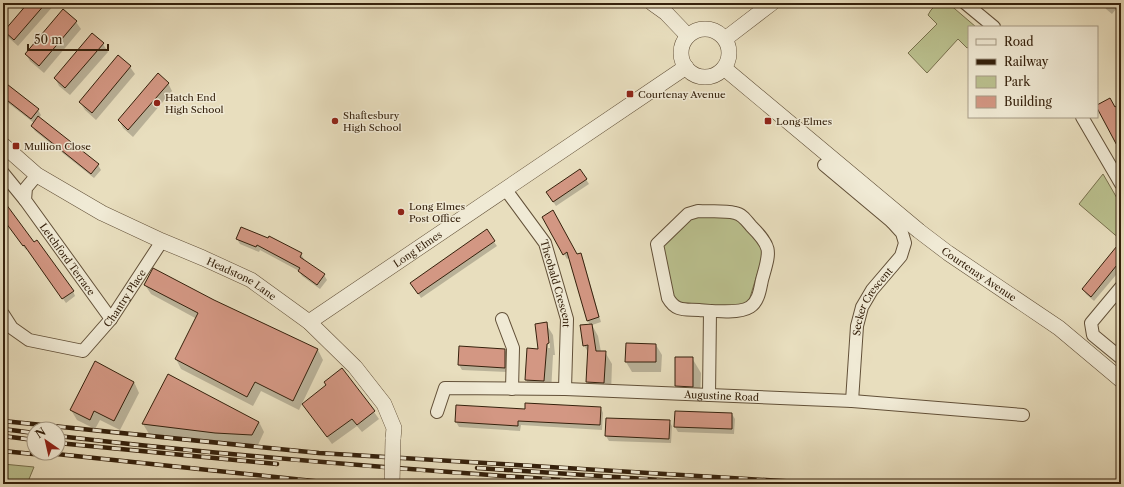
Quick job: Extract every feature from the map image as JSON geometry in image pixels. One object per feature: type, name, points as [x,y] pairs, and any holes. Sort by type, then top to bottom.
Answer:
[{"type":"street","points":[[652,3],[666,13],[688,36]]},
{"type":"street","points":[[725,39],[772,3]]},
{"type":"street","points":[[965,3],[993,26]]},
{"type":"street","points":[[701,29],[709,29],[725,39],[728,44],[730,54],[724,68],[715,75],[707,77],[691,73],[682,60],[681,52],[683,43],[688,36],[701,29]]},
{"type":"street","name":"Long Elmes","points":[[309,322],[686,67]]},
{"type":"street","name":"Courtenay Avenue","points":[[724,68],[832,168],[895,218],[1059,328],[1121,380]]},
{"type":"street","points":[[1083,118],[1121,184]]},
{"type":"street","name":"Headstone Lane","points":[[3,145],[37,175],[102,213],[251,280],[309,322],[355,367],[384,404],[394,428],[392,484]]},
{"type":"street","name":"Letchford Terrace","points":[[3,173],[25,200],[111,319]]},
{"type":"street","points":[[25,200],[26,188],[37,175]]},
{"type":"street","name":"Theobald Crescent","points":[[506,190],[545,243],[567,319],[565,390]]},
{"type":"street","points":[[692,212],[734,212],[740,215],[763,238],[768,246],[768,258],[757,301],[750,307],[740,311],[710,311],[677,309],[671,304],[668,298],[657,244],[688,214],[692,212]]},
{"type":"street","name":"Secker Crescent","points":[[852,401],[857,326],[862,307],[872,290],[901,256],[905,243],[895,218]]},
{"type":"street","name":"Chantry Place","points":[[3,314],[12,328],[29,340],[83,351],[111,319],[162,241]]},
{"type":"street","points":[[1121,287],[1091,323],[1093,335],[1121,358]]},
{"type":"street","points":[[709,396],[710,311]]},
{"type":"street","points":[[502,319],[513,348],[512,389]]},
{"type":"street","name":"Augustine Road","points":[[437,412],[445,388],[565,390],[852,401],[1022,415]]},
{"type":"green space","points":[[938,3],[948,3],[975,26],[968,26],[968,48],[958,39],[927,73],[908,53],[937,24],[928,15]]},
{"type":"green space","points":[[1103,174],[1121,205],[1121,240],[1079,204]]},
{"type":"green space","points":[[691,217],[734,217],[765,249],[747,307],[675,304],[661,246]]},
{"type":"green space","points":[[3,464],[34,467],[27,484],[3,484]]},
{"type":"building","points":[[28,3],[46,3],[14,40],[4,31]]},
{"type":"building","points":[[63,9],[77,21],[39,66],[25,54]]},
{"type":"building","points":[[92,33],[104,43],[65,88],[54,78]]},
{"type":"building","points":[[118,55],[131,66],[92,113],[79,102]]},
{"type":"building","points":[[158,73],[169,83],[128,130],[118,120]]},
{"type":"building","points":[[3,81],[39,109],[31,119],[3,97]]},
{"type":"building","points":[[1110,98],[1115,107],[1121,103],[1121,153],[1098,110],[1098,104]]},
{"type":"building","points":[[38,116],[99,164],[91,174],[31,126]]},
{"type":"building","points":[[580,169],[587,179],[553,202],[546,192]]},
{"type":"building","points":[[3,200],[34,242],[37,240],[74,291],[62,299],[24,245],[23,246],[3,219]]},
{"type":"building","points":[[553,210],[577,254],[581,253],[599,317],[587,321],[567,252],[563,255],[542,217]]},
{"type":"building","points":[[241,227],[268,238],[269,236],[302,253],[300,257],[325,274],[317,285],[298,271],[300,268],[257,245],[256,247],[236,239]]},
{"type":"building","points":[[487,229],[495,241],[418,294],[410,283]]},
{"type":"building","points":[[1121,241],[1121,260],[1091,297],[1082,289]]},
{"type":"building","points":[[153,268],[214,300],[318,349],[293,401],[255,382],[247,397],[175,359],[198,313],[144,285]]},
{"type":"building","points":[[547,322],[549,343],[547,344],[544,381],[525,380],[527,348],[538,349],[535,324]]},
{"type":"building","points":[[592,324],[596,351],[606,351],[604,383],[586,382],[588,345],[583,346],[580,325]]},
{"type":"building","points":[[626,343],[656,344],[656,362],[625,362]]},
{"type":"building","points":[[459,346],[505,349],[505,368],[458,365]]},
{"type":"building","points":[[675,357],[693,357],[693,387],[675,386]]},
{"type":"building","points":[[95,361],[134,382],[114,421],[94,411],[90,420],[70,410]]},
{"type":"building","points":[[342,368],[375,411],[357,425],[352,419],[327,437],[302,404],[326,385],[324,382]]},
{"type":"building","points":[[168,374],[259,422],[252,435],[215,433],[142,424]]},
{"type":"building","points":[[525,403],[601,407],[600,425],[518,421],[518,426],[455,422],[456,405],[525,409]]},
{"type":"building","points":[[675,411],[732,413],[732,429],[674,427]]},
{"type":"building","points":[[606,418],[670,420],[669,439],[605,436]]},
{"type":"railway","points":[[3,421],[319,453],[832,484]]},
{"type":"railway","points":[[3,429],[26,432]]},
{"type":"railway","points":[[3,436],[26,439]]},
{"type":"railway","points":[[66,437],[341,464],[624,484]]},
{"type":"railway","points":[[66,444],[277,464]]},
{"type":"railway","points":[[3,451],[26,453]]},
{"type":"railway","points":[[66,455],[342,484]]},
{"type":"railway","points":[[477,468],[723,484]]},
{"type":"place","name":"Courtenay Avenue","points":[[630,94]]},
{"type":"place","name":"Hatch End High School","points":[[157,103]]},
{"type":"place","name":"Shaftesbury High School","points":[[335,121]]},
{"type":"place","name":"Long Elmes","points":[[768,121]]},
{"type":"place","name":"Mullion Close","points":[[16,146]]},
{"type":"place","name":"Long Elmes Post Office","points":[[401,212]]}]
